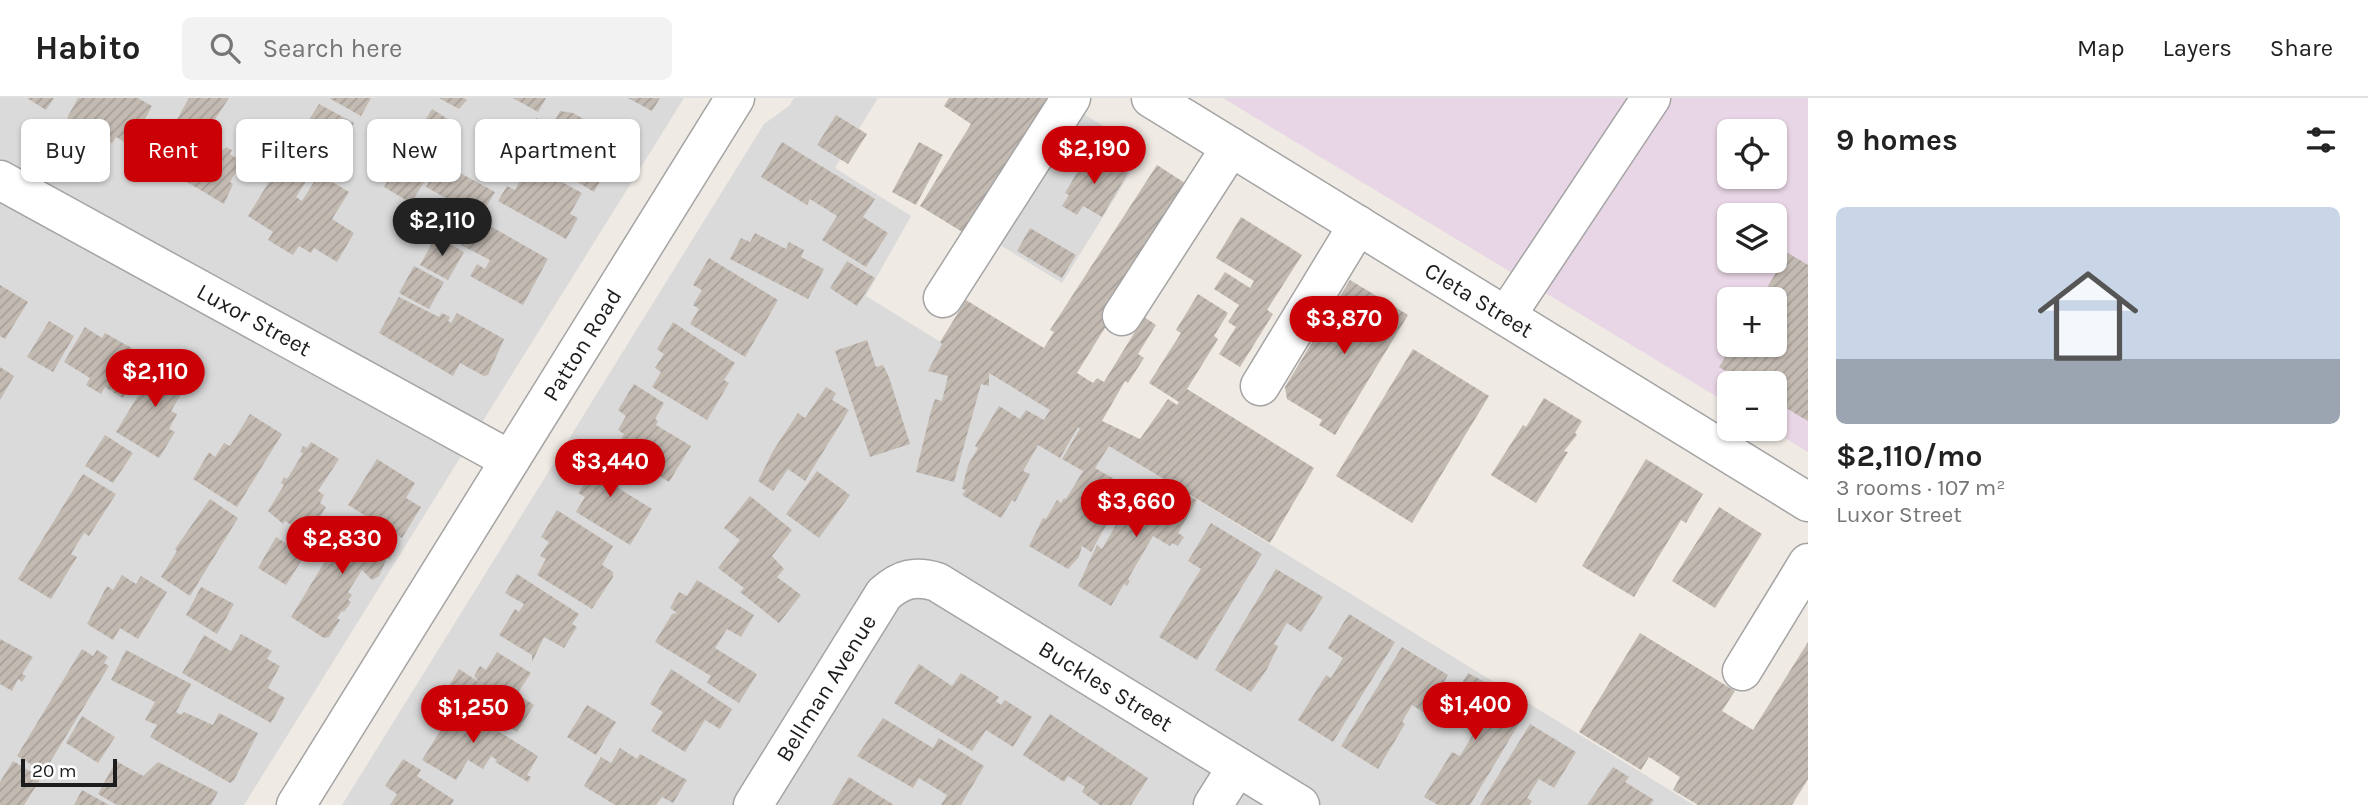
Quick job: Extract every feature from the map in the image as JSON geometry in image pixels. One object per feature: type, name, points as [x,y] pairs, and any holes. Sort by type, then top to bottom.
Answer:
[{"type":"street","name":"Patton Road","points":[[296,805],[735,98]]},
{"type":"street","points":[[943,299],[1071,98]]},
{"type":"street","name":"Cleta Street","points":[[1151,98],[1808,502]]},
{"type":"street","points":[[1506,316],[1651,98]]},
{"type":"street","points":[[1122,316],[1231,147]]},
{"type":"street","name":"Luxor Street","points":[[0,180],[510,460]]},
{"type":"street","points":[[1260,386],[1358,225]]},
{"type":"street","points":[[1742,671],[1808,563]]},
{"type":"street","name":"Buckles Street","points":[[908,579],[923,578],[937,582],[1300,805]]},
{"type":"street","name":"Bellman Avenue","points":[[752,805],[884,594],[908,579]]},
{"type":"street","points":[[1213,805],[1237,766]]},
{"type":"shaded area","points":[[0,98],[684,98],[640,169],[640,119],[475,119],[475,182],[632,182],[244,805],[0,805]]},
{"type":"shaded area","points":[[794,98],[878,98],[835,168],[911,216],[866,296],[1694,805],[342,805],[764,124],[789,106]]},
{"type":"shaded area","points":[[1223,98],[1808,98],[1808,452],[1787,439],[1787,371],[1717,371],[1717,397]]},
{"type":"shaded area","points":[[1079,111],[1144,151],[1062,283],[997,243]]},
{"type":"building","points":[[27,98],[54,98],[46,110]]},
{"type":"building","points":[[78,98],[138,98],[152,106],[145,119],[124,119],[124,142],[116,137],[112,143],[110,142],[110,119],[67,118]]},
{"type":"building","points":[[189,98],[229,98],[215,119],[177,119]]},
{"type":"building","points":[[329,98],[371,98],[361,116]]},
{"type":"building","points":[[439,98],[464,98],[467,100],[459,109]]},
{"type":"building","points":[[513,98],[546,98],[538,112]]},
{"type":"building","points":[[628,98],[660,98],[652,111]]},
{"type":"building","points":[[949,98],[1055,98],[1038,142],[1025,134],[964,233],[920,206],[971,124],[944,106]]},
{"type":"building","points":[[319,104],[347,119],[310,119]]},
{"type":"building","points":[[432,109],[448,119],[426,119]]},
{"type":"building","points":[[560,111],[573,113],[584,119],[555,119]]},
{"type":"building","points":[[836,115],[867,134],[848,164],[817,145]]},
{"type":"building","points":[[782,142],[875,199],[863,217],[888,233],[866,267],[822,240],[837,216],[810,199],[807,205],[761,177]]},
{"type":"building","points":[[919,142],[943,155],[916,205],[892,192]]},
{"type":"building","points":[[226,147],[232,150],[230,154],[236,158],[236,172],[230,182],[233,184],[224,204],[187,182],[222,182],[222,149]]},
{"type":"building","points":[[1090,151],[1128,173],[1102,217],[1083,206],[1077,215],[1062,206],[1069,195],[1065,193]]},
{"type":"building","points":[[1157,165],[1188,185],[1145,263],[1077,373],[1093,383],[1097,378],[1104,382],[1144,317],[1156,325],[1138,354],[1144,358],[1128,383],[1125,381],[1102,421],[1140,439],[1168,399],[1177,405],[1179,402],[1149,383],[1181,333],[1176,330],[1198,294],[1228,313],[1214,336],[1218,339],[1187,389],[1314,468],[1270,543],[1109,446],[1095,468],[1128,487],[1091,552],[1082,546],[1079,557],[1068,569],[1029,546],[1043,518],[1046,519],[1057,500],[1061,503],[1066,499],[1083,471],[1062,459],[1080,429],[1078,427],[1060,458],[1038,445],[1023,471],[1030,474],[1015,502],[1012,500],[1001,518],[962,495],[966,490],[962,489],[968,465],[978,448],[975,446],[999,406],[1020,419],[1026,410],[1044,420],[1050,410],[989,373],[989,386],[981,384],[954,482],[916,472],[935,399],[942,401],[948,376],[928,371],[942,344],[940,342],[966,300],[1044,348],[1054,332],[1050,330]]},
{"type":"building","points":[[461,173],[495,192],[480,217],[426,187],[429,182],[461,182]]},
{"type":"building","points":[[269,182],[306,182],[296,197],[302,201],[314,182],[332,182],[349,192],[332,219],[354,233],[337,262],[314,248],[311,253],[299,246],[293,255],[268,240],[273,232],[248,216]]},
{"type":"building","points":[[387,182],[424,182],[411,203],[384,187]]},
{"type":"building","points":[[519,182],[562,182],[582,193],[570,214],[578,218],[566,239],[498,201],[507,186],[515,190]]},
{"type":"building","points":[[578,182],[599,182],[594,192]]},
{"type":"building","points":[[1241,217],[1302,255],[1267,310],[1273,314],[1240,367],[1219,354],[1236,327],[1228,322],[1239,305],[1214,289],[1225,272],[1250,288],[1254,281],[1216,258]]},
{"type":"building","points":[[476,218],[548,259],[523,305],[470,276],[477,264],[485,269],[490,260],[461,245]]},
{"type":"building","points":[[1030,228],[1076,255],[1062,278],[1017,251]]},
{"type":"building","points":[[755,233],[786,249],[789,242],[804,250],[801,257],[824,269],[808,299],[730,259],[741,238],[750,242]]},
{"type":"building","points":[[436,236],[464,252],[448,280],[420,265]]},
{"type":"building","points":[[1787,255],[1808,265],[1808,421],[1787,409],[1787,371],[1726,371],[1719,367],[1725,357],[1787,357],[1787,287],[1767,287],[1776,273],[1787,273]]},
{"type":"building","points":[[709,258],[778,300],[745,357],[690,324],[699,309],[693,305],[702,290],[693,285]]},
{"type":"building","points":[[847,261],[875,278],[857,306],[830,288]]},
{"type":"building","points":[[414,266],[444,282],[429,309],[399,293]]},
{"type":"building","points":[[1350,280],[1408,315],[1335,435],[1319,425],[1322,420],[1287,399],[1285,387]]},
{"type":"building","points":[[0,285],[28,302],[5,339],[0,336]]},
{"type":"building","points":[[399,297],[439,317],[442,313],[450,317],[448,321],[451,323],[457,313],[504,339],[488,375],[484,376],[460,363],[453,376],[379,333]]},
{"type":"building","points":[[49,321],[74,336],[53,372],[27,357]]},
{"type":"building","points":[[673,322],[735,363],[724,380],[729,383],[707,420],[652,387],[661,372],[655,368],[664,354],[657,349]]},
{"type":"building","points":[[85,327],[102,338],[105,333],[135,350],[131,356],[144,364],[123,398],[105,387],[101,394],[86,385],[90,378],[64,362]]},
{"type":"building","points":[[867,340],[876,367],[883,365],[889,377],[910,444],[870,457],[835,351]]},
{"type":"building","points":[[1413,349],[1489,396],[1412,523],[1336,476]]},
{"type":"building","points":[[160,359],[191,378],[171,411],[177,414],[169,429],[175,432],[159,458],[116,432],[142,389],[140,387]]},
{"type":"building","points":[[0,367],[14,376],[0,400]]},
{"type":"building","points":[[634,384],[664,403],[655,419],[658,421],[656,425],[691,446],[669,482],[615,449],[624,434],[618,430],[626,416],[618,410]]},
{"type":"building","points":[[826,387],[836,393],[832,400],[849,410],[805,481],[788,469],[773,491],[758,481],[773,451],[798,413],[805,418]]},
{"type":"building","points":[[1544,398],[1582,421],[1575,433],[1577,435],[1564,451],[1568,452],[1536,503],[1491,475]]},
{"type":"building","points":[[250,414],[282,434],[237,507],[193,479],[209,452],[215,457],[224,443],[230,446]]},
{"type":"building","points":[[105,435],[133,453],[113,483],[85,466]]},
{"type":"building","points":[[311,442],[339,459],[318,491],[324,495],[320,503],[326,507],[308,535],[285,521],[283,524],[268,511],[284,485],[281,483],[284,477],[287,479],[303,453],[300,452],[303,446],[307,448]]},
{"type":"building","points":[[595,447],[626,466],[616,482],[620,484],[618,488],[652,509],[630,545],[576,512],[585,497],[578,493],[588,478],[579,473]]},
{"type":"building","points":[[377,459],[415,483],[406,498],[421,507],[402,538],[348,505]]},
{"type":"building","points":[[1646,459],[1703,494],[1686,523],[1681,520],[1634,597],[1582,566]]},
{"type":"building","points":[[817,471],[850,495],[819,538],[786,514]]},
{"type":"building","points":[[83,474],[116,494],[89,536],[84,533],[71,554],[77,557],[51,599],[18,579]]},
{"type":"building","points":[[1140,483],[1160,495],[1167,483],[1197,500],[1178,533],[1184,537],[1178,546],[1172,543],[1170,546],[1153,536],[1128,579],[1130,581],[1127,586],[1124,584],[1111,606],[1078,586],[1097,545],[1102,549]]},
{"type":"building","points":[[750,496],[792,530],[772,556],[784,569],[777,577],[801,595],[779,623],[740,592],[744,588],[718,568],[740,540],[724,528]]},
{"type":"building","points":[[210,499],[238,518],[190,596],[161,577],[177,551],[175,549]]},
{"type":"building","points":[[1719,507],[1762,534],[1715,608],[1672,581]]},
{"type":"building","points":[[557,510],[613,546],[602,565],[613,572],[613,577],[592,609],[537,575],[546,559],[540,556],[549,542],[541,537]]},
{"type":"building","points":[[352,517],[396,544],[395,551],[387,558],[379,576],[372,580],[362,570],[348,592],[352,595],[348,600],[351,602],[337,618],[340,620],[329,637],[324,638],[291,617]]},
{"type":"building","points":[[1211,523],[1262,554],[1197,660],[1159,637],[1201,569],[1188,561]]},
{"type":"building","points":[[276,537],[305,555],[286,585],[258,568]]},
{"type":"building","points":[[1276,569],[1323,597],[1301,632],[1287,623],[1274,644],[1278,646],[1267,669],[1251,692],[1215,670]]},
{"type":"building","points":[[517,574],[579,614],[572,624],[577,627],[564,648],[544,637],[532,662],[532,655],[499,635],[515,609],[519,612],[524,604],[505,593]]},
{"type":"building","points":[[122,575],[136,584],[141,576],[167,592],[138,639],[120,628],[113,640],[87,624],[107,586],[113,590]]},
{"type":"building","points":[[697,580],[754,615],[741,637],[727,629],[715,648],[757,674],[739,703],[707,683],[711,676],[655,642],[672,614],[677,613],[670,608],[679,592],[687,596]]},
{"type":"building","points":[[201,587],[234,604],[217,634],[186,615]]},
{"type":"building","points":[[1349,614],[1395,642],[1333,742],[1298,720],[1326,675],[1331,678],[1343,658],[1328,648]]},
{"type":"building","points":[[1640,633],[1735,691],[1722,711],[1753,730],[1808,642],[1808,779],[1792,805],[1698,805],[1673,790],[1680,777],[1649,757],[1641,770],[1579,732]]},
{"type":"building","points":[[241,634],[272,651],[267,659],[280,666],[268,688],[285,698],[271,723],[182,673],[204,635],[231,651]]},
{"type":"building","points":[[0,639],[33,657],[22,674],[26,676],[22,682],[18,679],[12,691],[0,684]]},
{"type":"building","points":[[1402,647],[1448,675],[1426,714],[1412,705],[1402,722],[1405,724],[1378,769],[1341,746]]},
{"type":"building","points":[[82,649],[93,656],[97,650],[108,657],[104,663],[109,666],[44,772],[17,756]]},
{"type":"building","points":[[126,650],[191,684],[176,712],[181,715],[184,712],[213,725],[219,713],[258,733],[234,780],[230,783],[150,737],[157,725],[145,720],[155,702],[111,680]]},
{"type":"building","points":[[497,652],[531,673],[517,694],[534,705],[517,732],[447,689],[459,669],[479,682],[474,676],[480,666],[486,670]]},
{"type":"building","points":[[919,664],[952,686],[961,673],[999,697],[996,701],[1001,705],[1005,700],[1032,717],[1013,747],[986,730],[972,751],[894,703]]},
{"type":"building","points":[[671,669],[732,709],[720,729],[705,720],[685,752],[651,731],[663,712],[650,704]]},
{"type":"building","points":[[1468,673],[1526,712],[1470,805],[1438,805],[1424,797],[1452,752],[1460,756],[1475,731],[1444,713]]},
{"type":"building","points":[[440,699],[459,711],[461,708],[538,756],[527,775],[531,777],[528,782],[495,762],[497,760],[491,756],[483,769],[468,760],[456,780],[422,760],[442,728],[428,720]]},
{"type":"building","points":[[587,705],[616,722],[596,755],[567,737]]},
{"type":"building","points":[[1050,714],[1148,778],[1131,805],[1100,805],[1082,792],[1085,787],[1068,776],[1064,782],[1023,755]]},
{"type":"building","points":[[82,716],[115,737],[98,763],[66,743]]},
{"type":"building","points":[[883,718],[933,748],[939,738],[984,766],[961,805],[941,805],[947,795],[919,778],[913,788],[857,756]]},
{"type":"building","points":[[1530,724],[1576,752],[1554,788],[1539,779],[1527,798],[1532,801],[1529,805],[1480,805]]},
{"type":"building","points":[[620,748],[637,759],[640,754],[687,780],[673,803],[662,797],[656,805],[615,805],[584,786],[601,757],[611,763]]},
{"type":"building","points":[[403,759],[421,770],[417,776],[454,800],[451,805],[390,805],[397,794],[385,786]]},
{"type":"building","points":[[13,761],[41,778],[24,805],[0,805],[0,782]]},
{"type":"building","points":[[116,761],[143,776],[158,762],[218,792],[211,805],[117,805],[98,794]]},
{"type":"building","points":[[1613,767],[1629,777],[1625,782],[1654,800],[1650,805],[1587,805]]},
{"type":"building","points":[[849,777],[894,805],[832,805]]},
{"type":"building","points":[[82,790],[109,805],[74,805]]}]
